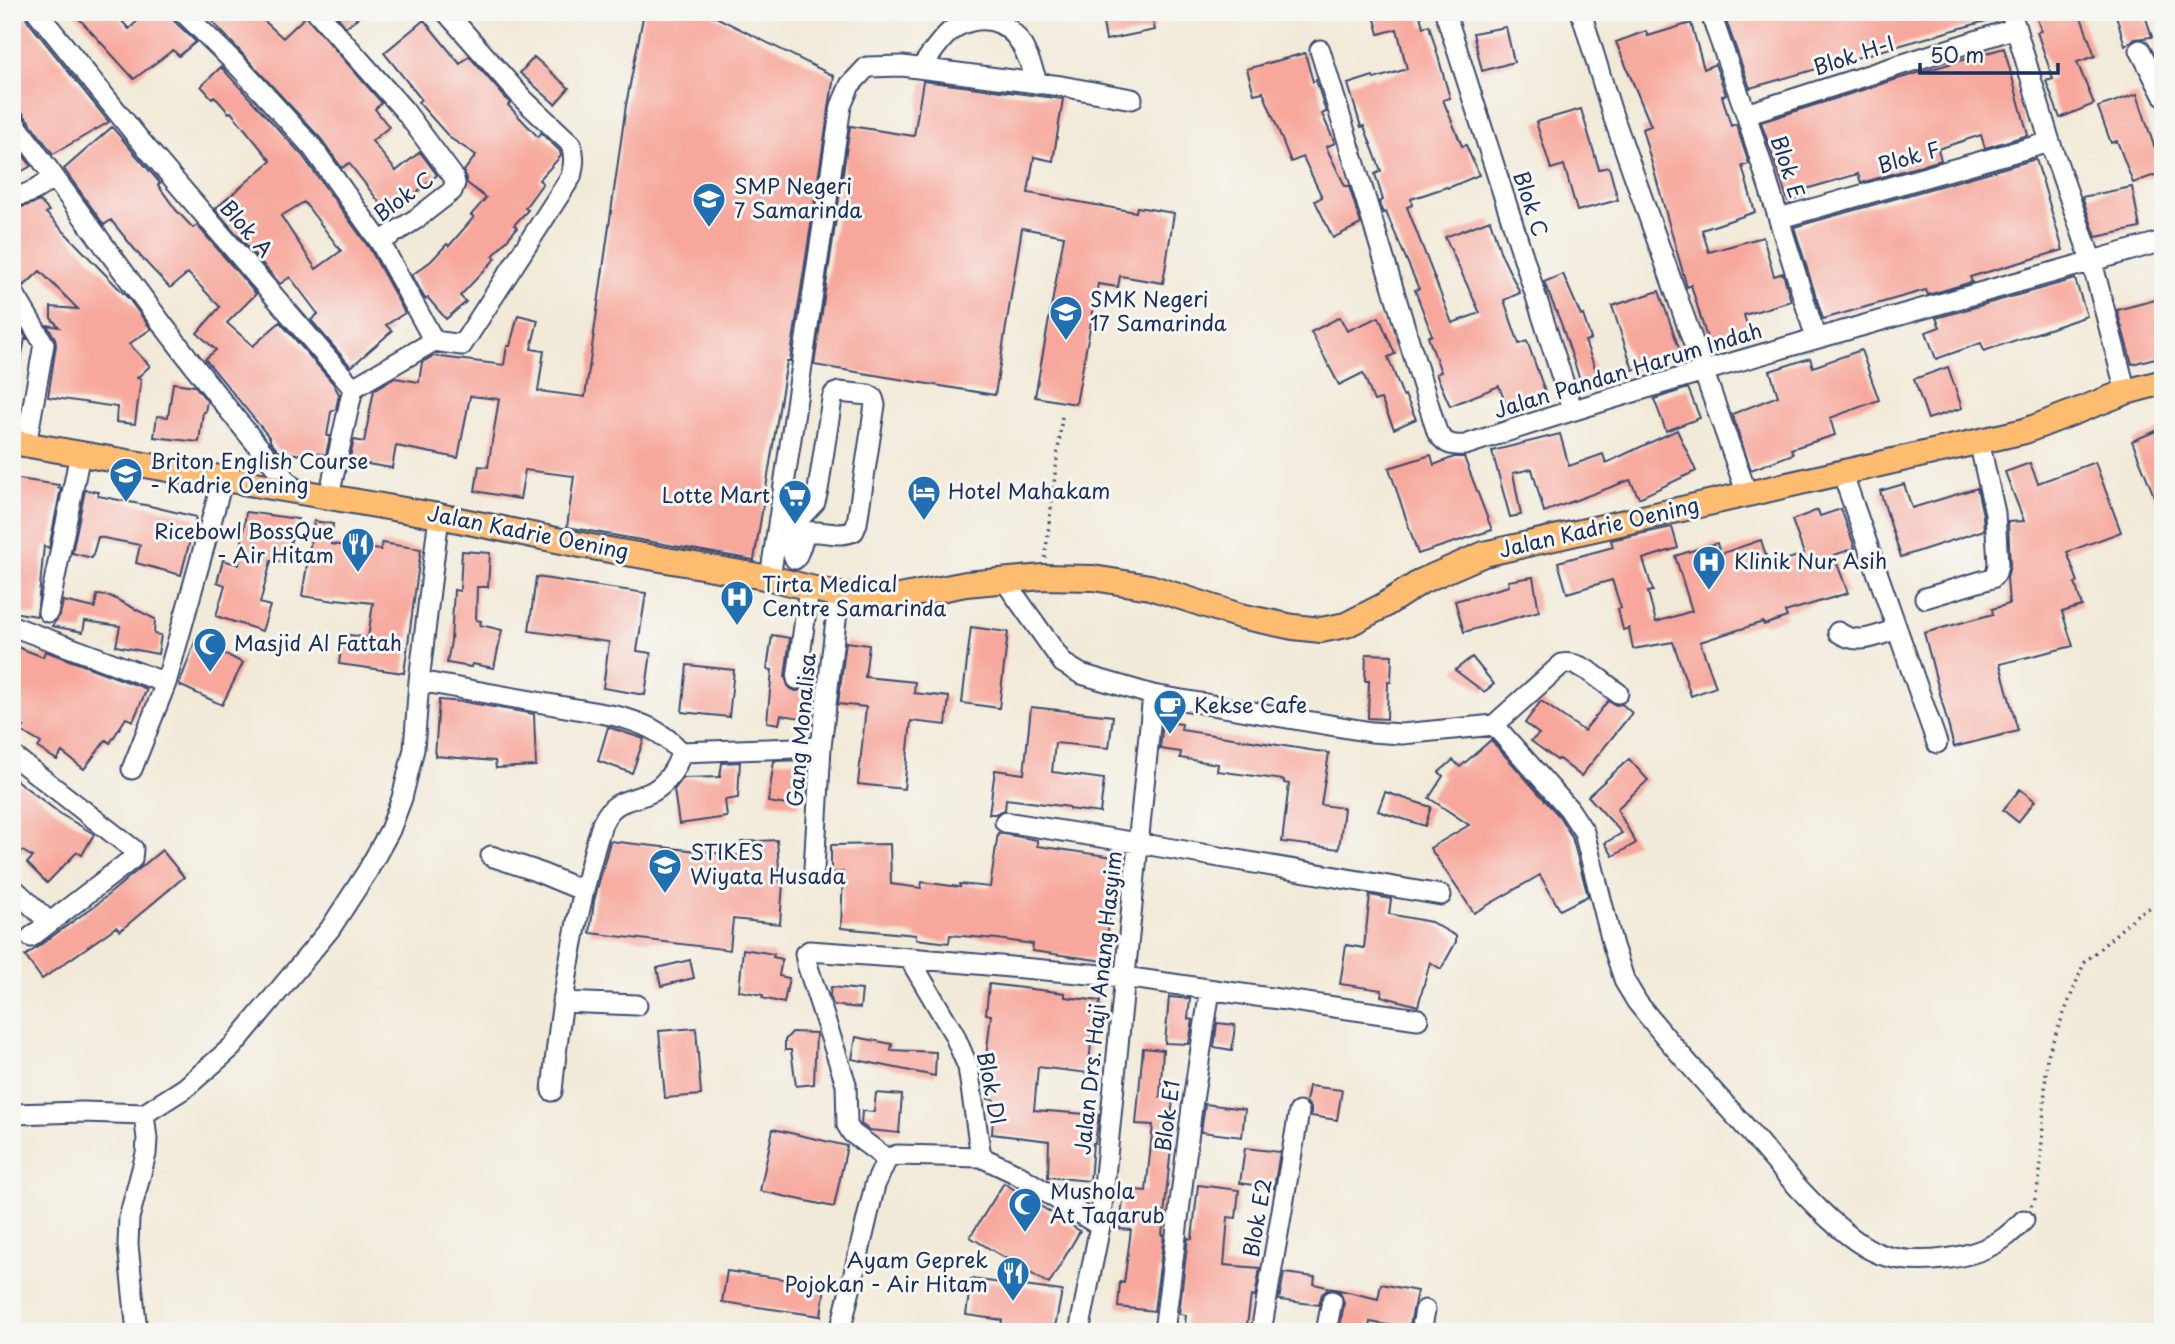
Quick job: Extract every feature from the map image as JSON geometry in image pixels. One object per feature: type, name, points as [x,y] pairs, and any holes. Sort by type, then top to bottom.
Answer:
[{"type":"main road","name":"Jalan Kadrie Oening","points":[[19,443],[295,489],[790,583],[839,595],[889,599],[966,584],[1004,580],[1043,577],[1093,578],[1150,587],[1240,616],[1321,630],[1346,625],[1422,581],[1484,554],[2025,431],[2126,392],[2163,382]]},
{"type":"street","name":"Blok A","points":[[37,12],[139,139],[353,388]]},
{"type":"street","points":[[183,12],[241,69],[312,147],[380,242]]},
{"type":"street","name":"Blok C","points":[[317,12],[404,110],[453,176],[455,183],[452,191],[380,242],[434,341]]},
{"type":"street","points":[[329,496],[353,388],[434,341],[462,345],[570,177],[574,164],[574,153],[570,144],[524,100],[446,12]]},
{"type":"street","name":"Blok C","points":[[1445,12],[1573,410]]},
{"type":"street","points":[[1581,12],[1612,113],[1747,495]]},
{"type":"street","name":"Blok E","points":[[1710,12],[1780,218],[1816,338]]},
{"type":"street","points":[[921,68],[952,29],[972,20],[986,19],[1006,24],[1025,47],[1038,84]]},
{"type":"street","points":[[2013,20],[2050,142],[2092,262],[2126,392]]},
{"type":"street","name":"Blok H-I","points":[[1746,114],[2013,20]]},
{"type":"street","name":"Jalan Pandan Harum Indah","points":[[1320,50],[1437,432],[1443,441],[1452,446],[1465,445],[1816,338],[2163,242]]},
{"type":"street","points":[[2140,50],[2163,95]]},
{"type":"street","points":[[797,679],[790,583],[841,107],[850,85],[867,67],[902,66],[1132,99]]},
{"type":"street","points":[[12,119],[248,435],[295,489]]},
{"type":"street","name":"Blok F","points":[[1780,218],[2050,142]]},
{"type":"street","points":[[12,196],[33,191],[54,177]]},
{"type":"street","points":[[12,290],[44,345],[19,443]]},
{"type":"street","points":[[790,583],[795,559],[807,532],[845,535],[854,531],[858,523],[875,405],[873,398],[839,392],[834,394],[815,502],[797,521],[792,552],[795,559]]},
{"type":"street","points":[[1925,598],[1992,578],[1996,573],[1998,565],[1995,513],[1979,441]]},
{"type":"street","points":[[48,612],[79,454]]},
{"type":"street","points":[[1842,472],[1937,743]]},
{"type":"street","points":[[132,769],[166,683],[223,479]]},
{"type":"street","points":[[12,1114],[83,1112],[144,1115],[185,1088],[232,1047],[330,929],[367,872],[390,830],[402,798],[414,749],[419,681],[439,516]]},
{"type":"street","points":[[1004,580],[1063,663],[1081,674],[1145,692],[1371,732],[1402,734],[1494,725],[1562,664],[1571,662],[1618,693]]},
{"type":"street","name":"Gang Monalisa","points":[[814,869],[821,747],[839,595]]},
{"type":"street","points":[[12,626],[166,683]]},
{"type":"street","points":[[1838,632],[1847,639],[1865,640],[1896,629]]},
{"type":"street","points":[[419,681],[643,723],[657,730],[681,752],[821,747]]},
{"type":"street","name":"Jalan Drs. Haji Anang Hasyim","points":[[1080,1331],[1100,1226],[1138,843],[1145,692]]},
{"type":"street","points":[[1494,725],[1569,809],[1584,832],[1613,946],[1625,982],[1637,1002],[1810,1200],[1859,1244],[1886,1256],[1919,1260],[1939,1260],[1984,1249],[2005,1238],[2024,1220]]},
{"type":"street","points":[[552,1090],[562,1002],[577,914],[606,815],[624,800],[649,794],[662,785],[676,766],[681,752]]},
{"type":"street","points":[[12,755],[133,849],[132,859],[31,937]]},
{"type":"street","points":[[1005,822],[1441,895]]},
{"type":"street","points":[[491,856],[584,891]]},
{"type":"street","points":[[12,887],[49,922]]},
{"type":"street","points":[[887,1159],[852,1133],[847,1125],[846,1084],[806,954],[813,951],[1124,977],[1418,1019]]},
{"type":"street","name":"Blok DI","points":[[909,958],[954,1034],[968,1067],[981,1157]]},
{"type":"street","name":"Blok E1","points":[[1164,1332],[1192,1107],[1210,990]]},
{"type":"street","points":[[562,1002],[637,1005]]},
{"type":"street","name":"Blok E2","points":[[1261,1332],[1299,1112]]},
{"type":"street","points":[[137,1332],[128,1245],[129,1218],[146,1154],[144,1115]]},
{"type":"street","points":[[840,1332],[875,1185],[887,1159],[908,1154],[981,1157],[1015,1173],[1100,1226]]},
{"type":"street","points":[[1326,1332],[1332,1301]]},
{"type":"street","points":[[1421,1332],[1425,1310]]},
{"type":"path","points":[[1043,577],[1062,416]]},
{"type":"path","points":[[2024,1220],[2035,1199],[2040,1174],[2047,1056],[2084,963],[2138,914],[2163,901]]},
{"type":"building","points":[[12,12],[25,14],[27,20],[109,122],[53,154],[22,112],[12,107]]},
{"type":"building","points":[[73,12],[114,12],[129,29],[147,12],[170,12],[174,21],[196,42],[179,56],[173,50],[134,79]]},
{"type":"building","points":[[222,12],[247,12],[256,19],[259,16],[283,38],[306,16],[382,103],[375,109],[389,127],[372,141],[396,171],[420,152],[437,175],[390,216],[349,163],[342,168],[321,139],[213,22]]},
{"type":"building","points":[[334,12],[365,12],[346,27]]},
{"type":"building","name":"SMP Negeri 7 Samarinda","points":[[644,12],[706,12],[834,76],[790,361],[787,361],[754,560],[567,527],[574,476],[525,470],[520,499],[475,491],[479,466],[488,467],[499,399],[470,396],[458,458],[396,446],[392,468],[349,461],[354,440],[364,442],[374,390],[395,378],[419,382],[422,362],[433,356],[504,365],[507,346],[510,346],[518,315],[538,320],[531,349],[544,351],[538,391],[585,397],[626,105]]},
{"type":"building","points":[[1101,12],[1151,12],[1155,30],[1106,40]]},
{"type":"building","points":[[1373,12],[1419,12],[1423,27],[1429,25],[1450,98],[1443,100],[1462,146],[1466,145],[1479,175],[1411,199],[1412,205],[1407,207],[1452,323],[1480,313],[1445,237],[1490,220],[1501,254],[1520,293],[1504,300],[1519,344],[1527,341],[1547,397],[1509,412],[1499,386],[1450,406],[1436,374],[1441,372],[1428,337],[1432,335],[1415,290],[1419,289],[1386,212],[1383,213],[1379,202],[1383,200],[1375,174],[1381,171],[1364,126],[1361,127],[1348,84],[1407,69],[1397,29],[1379,34]]},
{"type":"building","points":[[1723,12],[1999,12],[2000,17],[1750,88]]},
{"type":"building","points":[[2035,12],[2076,12],[2078,18],[2081,17],[2095,56],[2077,62],[2094,104],[2060,118],[2046,81],[2053,79],[2037,32],[2041,31]]},
{"type":"building","points":[[2115,12],[2144,12],[2152,37],[2135,39],[2125,46]]},
{"type":"building","points":[[424,20],[460,64],[469,56],[510,103],[508,105],[538,137],[541,133],[560,151],[561,156],[539,180],[543,183],[525,208],[528,210],[514,225],[517,228],[493,256],[496,258],[460,296],[466,302],[446,319],[428,298],[425,299],[412,275],[431,261],[447,244],[449,246],[486,198],[467,183],[464,171],[476,155],[450,138],[418,102],[421,99],[384,53]]},
{"type":"building","points":[[1691,23],[1704,69],[1715,64],[1726,95],[1722,96],[1731,126],[1736,124],[1749,164],[1742,166],[1755,212],[1702,230],[1709,252],[1763,237],[1774,276],[1783,273],[1791,301],[1744,315],[1749,332],[1709,345],[1691,285],[1687,287],[1642,129],[1651,126],[1616,42],[1646,31],[1648,36]]},
{"type":"building","points":[[1506,27],[1514,62],[1482,71],[1473,33]]},
{"type":"building","points":[[2004,48],[2028,135],[1985,148],[1981,135],[1938,149],[1941,160],[1861,183],[1858,174],[1806,189],[1808,194],[1788,201],[1761,122]]},
{"type":"building","points":[[1305,53],[1313,82],[1316,80],[1326,112],[1322,114],[1335,143],[1326,147],[1345,186],[1349,186],[1361,224],[1333,238],[1315,201],[1322,197],[1303,157],[1291,162],[1263,92],[1254,94],[1247,69]]},
{"type":"building","points":[[534,57],[569,88],[555,104],[520,73]]},
{"type":"building","points":[[221,67],[302,155],[370,249],[405,313],[386,325],[392,331],[351,367],[311,320],[318,314],[290,277],[280,284],[215,209],[271,161],[231,112],[201,86]],"holes":[[[304,202],[341,251],[316,269],[281,216]]]},
{"type":"building","points":[[923,81],[1063,99],[1053,161],[1034,157],[1028,193],[1136,212],[1137,207],[1174,213],[1163,283],[1120,276],[1118,287],[1098,284],[1076,404],[1035,397],[1064,236],[1022,228],[995,395],[814,365],[850,126],[914,136]]},
{"type":"building","points":[[2137,94],[2154,146],[2157,145],[2163,160],[2163,172],[2133,183],[2117,141],[2111,143],[2098,107]]},
{"type":"building","points":[[1581,109],[1599,169],[1609,167],[1618,200],[1577,211],[1564,165],[1551,169],[1536,122]]},
{"type":"building","points":[[112,127],[160,183],[158,185],[176,210],[193,228],[197,225],[256,294],[227,323],[253,346],[280,322],[333,383],[339,394],[336,409],[331,412],[326,455],[278,451],[205,359],[216,350],[197,333],[220,307],[188,273],[170,288],[111,220],[104,225],[64,169]]},
{"type":"building","points":[[12,140],[31,166],[12,177]]},
{"type":"building","points":[[2036,159],[2063,250],[1970,277],[1972,282],[1928,295],[1926,290],[1823,319],[1794,227]]},
{"type":"building","points":[[2132,187],[2140,228],[2096,237],[2082,197]]},
{"type":"building","points":[[40,201],[49,211],[46,213],[129,299],[151,329],[129,344],[150,366],[137,378],[141,379],[135,424],[116,422],[117,407],[48,397],[56,345],[47,325],[59,327],[51,318],[51,307],[78,309],[40,271],[24,286],[19,280],[12,278],[12,214],[19,208]]},
{"type":"building","points":[[1563,274],[1581,316],[1583,315],[1591,339],[1585,341],[1598,376],[1581,383],[1544,282]]},
{"type":"building","points":[[2075,279],[2087,316],[1984,351],[1981,343],[1936,359],[1926,332],[1940,327],[1936,318]]},
{"type":"building","points":[[1659,291],[1681,354],[1633,370],[1612,306]]},
{"type":"building","points":[[2163,298],[2163,356],[2132,364],[2117,310]]},
{"type":"building","points":[[1340,317],[1347,331],[1379,317],[1395,354],[1388,357],[1403,396],[1405,395],[1416,419],[1394,429],[1381,399],[1374,401],[1363,373],[1339,385],[1311,332]]},
{"type":"building","points":[[12,319],[15,319],[27,339],[19,369],[12,368]]},
{"type":"building","points":[[1861,350],[1879,400],[1830,418],[1835,435],[1791,449],[1793,454],[1751,470],[1732,414],[1778,396],[1770,371],[1810,358],[1813,367]]},
{"type":"building","points":[[1948,367],[1962,408],[1928,419],[1914,379]]},
{"type":"building","points":[[173,383],[195,386],[207,401],[199,442],[154,437],[157,416],[168,417]]},
{"type":"building","points":[[1688,388],[1700,418],[1666,431],[1654,399]]},
{"type":"building","points":[[2163,428],[2163,516],[2162,516],[2132,441]]},
{"type":"building","points":[[1677,430],[1696,471],[1639,498],[1630,480],[1544,512],[1532,469],[1513,473],[1521,515],[1510,517],[1492,451],[1560,434],[1569,466],[1603,454],[1606,463]]},
{"type":"building","points":[[1431,455],[1434,465],[1454,457],[1464,457],[1492,530],[1418,554],[1389,468]]},
{"type":"building","points":[[2095,462],[2121,532],[2067,552],[2078,582],[2075,583],[2082,606],[2062,612],[2073,646],[2000,664],[2018,731],[1954,747],[1924,633],[1993,614],[1992,609],[2009,604],[2008,522],[2024,521],[2005,472],[2030,463],[2038,483]]},
{"type":"building","points":[[12,478],[59,485],[61,488],[49,548],[44,546],[37,616],[12,612]]},
{"type":"building","points":[[1904,484],[1912,508],[1977,488],[1984,530],[1901,557],[1880,491]]},
{"type":"building","points":[[85,490],[98,492],[98,496],[196,517],[181,575],[136,563],[140,545],[98,537],[92,558],[72,553]]},
{"type":"building","points":[[1841,509],[1855,548],[1834,555],[1848,593],[1785,612],[1787,617],[1764,625],[1763,622],[1700,642],[1716,687],[1691,696],[1673,642],[1633,649],[1629,628],[1623,630],[1618,609],[1621,608],[1612,580],[1567,593],[1558,562],[1613,547],[1611,540],[1672,527],[1678,548],[1643,559],[1653,591],[1648,592],[1656,622],[1692,611],[1675,556],[1717,543],[1720,554],[1761,540],[1769,565],[1804,554],[1792,520],[1818,510],[1820,516]]},
{"type":"building","points":[[246,512],[298,519],[284,562],[271,561],[260,603],[270,606],[262,631],[216,616],[225,585],[217,582],[223,560],[239,565]]},
{"type":"building","points":[[314,521],[333,524],[331,544],[381,550],[382,543],[421,549],[404,673],[339,664],[343,634],[368,638],[373,603],[302,596]]},
{"type":"building","points":[[462,551],[490,553],[488,587],[477,587],[476,620],[481,621],[480,625],[502,630],[494,668],[447,663],[454,590],[460,591]]},
{"type":"building","points":[[536,577],[646,593],[637,651],[651,653],[645,695],[603,688],[609,642],[529,631]]},
{"type":"building","points":[[1533,577],[1539,611],[1464,632],[1455,601],[1509,586],[1508,581]]},
{"type":"building","points":[[97,595],[110,596],[155,619],[154,634],[161,635],[158,654],[116,646],[120,626],[85,621],[83,632],[52,626],[60,615],[63,601],[95,608]]},
{"type":"building","points":[[971,627],[1008,632],[999,708],[962,703]]},
{"type":"building","points":[[772,635],[790,638],[785,677],[789,688],[796,691],[807,686],[816,687],[810,719],[781,715],[779,724],[767,722],[772,670],[767,669]]},
{"type":"building","name":"Masjid Al Fattah","points":[[196,639],[243,663],[222,705],[179,685]]},
{"type":"building","points":[[846,642],[869,645],[865,677],[915,682],[914,693],[949,697],[946,725],[911,721],[904,789],[858,784],[866,707],[838,704]]},
{"type":"building","points":[[12,645],[43,657],[45,651],[147,689],[133,721],[126,718],[110,743],[106,740],[84,769],[62,752],[57,760],[38,748],[41,743],[21,731],[24,727],[12,721]]},
{"type":"building","points":[[1366,654],[1392,655],[1387,719],[1368,718],[1369,681],[1365,681]]},
{"type":"building","points":[[1472,657],[1494,684],[1484,692],[1455,670]]},
{"type":"building","points":[[687,665],[734,670],[729,717],[682,712]]},
{"type":"building","points":[[439,700],[534,714],[536,766],[496,768],[495,761],[435,756]]},
{"type":"building","points":[[1541,701],[1584,731],[1608,701],[1616,705],[1622,704],[1632,713],[1581,776],[1531,741],[1539,734],[1525,723]]},
{"type":"building","points":[[1031,707],[1113,716],[1109,748],[1055,743],[1052,772],[1104,779],[1100,813],[1006,799],[1005,810],[989,814],[995,770],[1024,774]]},
{"type":"building","points":[[1163,722],[1182,724],[1181,730],[1329,753],[1321,805],[1344,808],[1339,849],[1282,842],[1289,784],[1284,783],[1284,780],[1217,771],[1218,764],[1180,758],[1181,752],[1160,749]]},
{"type":"building","points":[[608,727],[644,739],[632,773],[598,761]]},
{"type":"building","points":[[1491,740],[1559,816],[1572,837],[1588,896],[1560,910],[1540,875],[1474,913],[1430,848],[1469,825],[1429,798],[1443,776],[1439,772],[1453,760],[1460,767]]},
{"type":"building","points":[[1629,759],[1648,780],[1617,809],[1636,843],[1613,856],[1605,843],[1622,833],[1588,796]]},
{"type":"building","points":[[806,760],[799,807],[768,802],[774,761]]},
{"type":"building","points":[[740,762],[738,798],[725,800],[727,817],[679,824],[674,790],[683,778],[720,777],[722,763]]},
{"type":"building","points":[[12,777],[62,815],[94,834],[82,855],[77,852],[47,883],[27,863],[33,857],[12,845]]},
{"type":"building","points":[[2020,789],[2035,801],[2018,822],[2003,810]]},
{"type":"building","points":[[1385,792],[1431,807],[1425,826],[1378,811]]},
{"type":"building","points":[[998,833],[1037,840],[1037,846],[1114,857],[1106,914],[1110,915],[1104,961],[1032,951],[1033,944],[997,939],[950,935],[949,943],[916,939],[916,935],[841,928],[843,872],[831,873],[831,845],[890,844],[891,884],[921,888],[922,882],[960,887],[960,884],[990,887]]},
{"type":"building","name":"STIKES Wiyata Husada","points":[[777,840],[780,882],[783,883],[780,924],[733,919],[730,950],[590,933],[594,901],[610,841],[742,856],[741,842]]},
{"type":"building","points":[[162,850],[184,877],[120,931],[116,927],[42,979],[25,956],[97,904]]},
{"type":"building","points":[[1370,895],[1391,899],[1389,914],[1431,922],[1456,936],[1456,942],[1441,969],[1430,962],[1418,1006],[1381,996],[1382,990],[1340,984],[1346,945],[1364,948]]},
{"type":"building","points":[[743,949],[774,954],[773,957],[782,959],[779,976],[789,978],[784,1003],[762,998],[763,995],[739,991]]},
{"type":"building","points":[[690,960],[694,978],[661,986],[657,968]]},
{"type":"building","points":[[989,984],[1065,993],[1065,997],[1100,1001],[1096,1034],[1092,1034],[1088,1073],[1038,1067],[1034,1110],[1099,1115],[1093,1143],[1090,1181],[1048,1177],[1049,1141],[992,1134],[994,1100],[988,1099],[992,1058],[986,1058],[991,1015],[986,1014]]},
{"type":"building","points":[[831,987],[862,990],[860,1008],[833,1005]]},
{"type":"building","points":[[1169,997],[1190,999],[1188,1019],[1193,1020],[1189,1044],[1165,1043]]},
{"type":"building","points":[[1217,1023],[1235,1025],[1232,1050],[1214,1047]]},
{"type":"building","points":[[696,1028],[701,1095],[665,1098],[659,1031]]},
{"type":"building","points":[[792,1032],[816,1033],[814,1084],[796,1086],[791,1050],[785,1050],[785,1040]]},
{"type":"building","points":[[856,1037],[892,1044],[891,1050],[936,1052],[935,1076],[852,1059]]},
{"type":"building","points":[[1143,1048],[1163,1050],[1160,1097],[1173,1099],[1164,1235],[1154,1311],[1118,1307],[1120,1282],[1124,1283],[1131,1230],[1120,1229],[1124,1189],[1146,1191],[1153,1125],[1136,1124]]},
{"type":"building","points":[[1309,1086],[1342,1090],[1337,1120],[1311,1116],[1311,1108],[1306,1102]]},
{"type":"building","points":[[876,1093],[902,1095],[899,1133],[869,1130],[861,1124],[862,1111],[874,1112]]},
{"type":"building","points":[[1205,1104],[1245,1109],[1242,1137],[1201,1132]]},
{"type":"building","points":[[773,1129],[847,1146],[834,1207],[760,1191]]},
{"type":"building","points":[[1245,1148],[1280,1152],[1274,1188],[1240,1183]]},
{"type":"building","name":"Mushola At Taqarub","points":[[1004,1183],[1080,1231],[1049,1284],[970,1237]]},
{"type":"building","points":[[1198,1185],[1239,1190],[1236,1218],[1228,1217],[1224,1265],[1260,1268],[1255,1297],[1251,1296],[1246,1332],[1184,1332],[1186,1315],[1179,1314],[1188,1238],[1192,1239]]},
{"type":"building","points":[[727,1271],[825,1285],[821,1316],[722,1302]]},
{"type":"building","points":[[1284,1273],[1315,1277],[1314,1284],[1378,1299],[1381,1284],[1417,1291],[1409,1329],[1370,1322],[1368,1332],[1339,1332],[1344,1303],[1340,1292],[1327,1290],[1322,1294],[1319,1305],[1279,1300]]},
{"type":"building","name":"Ayam Geprek Pojokan - Air Hitam","points":[[971,1279],[1062,1291],[1052,1332],[1000,1332],[1002,1320],[966,1315]]},
{"type":"place","name":"SMP Negeri 7 Samarinda","points":[[709,229]]},
{"type":"place","name":"SMK Negeri 17 Samarinda","points":[[1066,342]]},
{"type":"place","name":"Briton English Course - Kadrie Oening","points":[[126,504]]},
{"type":"place","name":"Hotel Mahakam","points":[[924,522]]},
{"type":"place","name":"Lotte Mart","points":[[795,526]]},
{"type":"place","name":"Ricebowl BossQue - Air Hitam","points":[[358,574]]},
{"type":"place","name":"Klinik Nur Asih","points":[[1709,592]]},
{"type":"place","name":"Tirta Medical Centre Samarinda","points":[[737,627]]},
{"type":"place","name":"Masjid Al Fattah","points":[[210,674]]},
{"type":"place","name":"Kekse Cafe","points":[[1170,736]]},
{"type":"place","name":"STIKES Wiyata Husada","points":[[665,895]]},
{"type":"place","name":"Mushola At Taqarub","points":[[1025,1234]]},
{"type":"place","name":"Ayam Geprek Pojokan - Air Hitam","points":[[1013,1303]]}]
